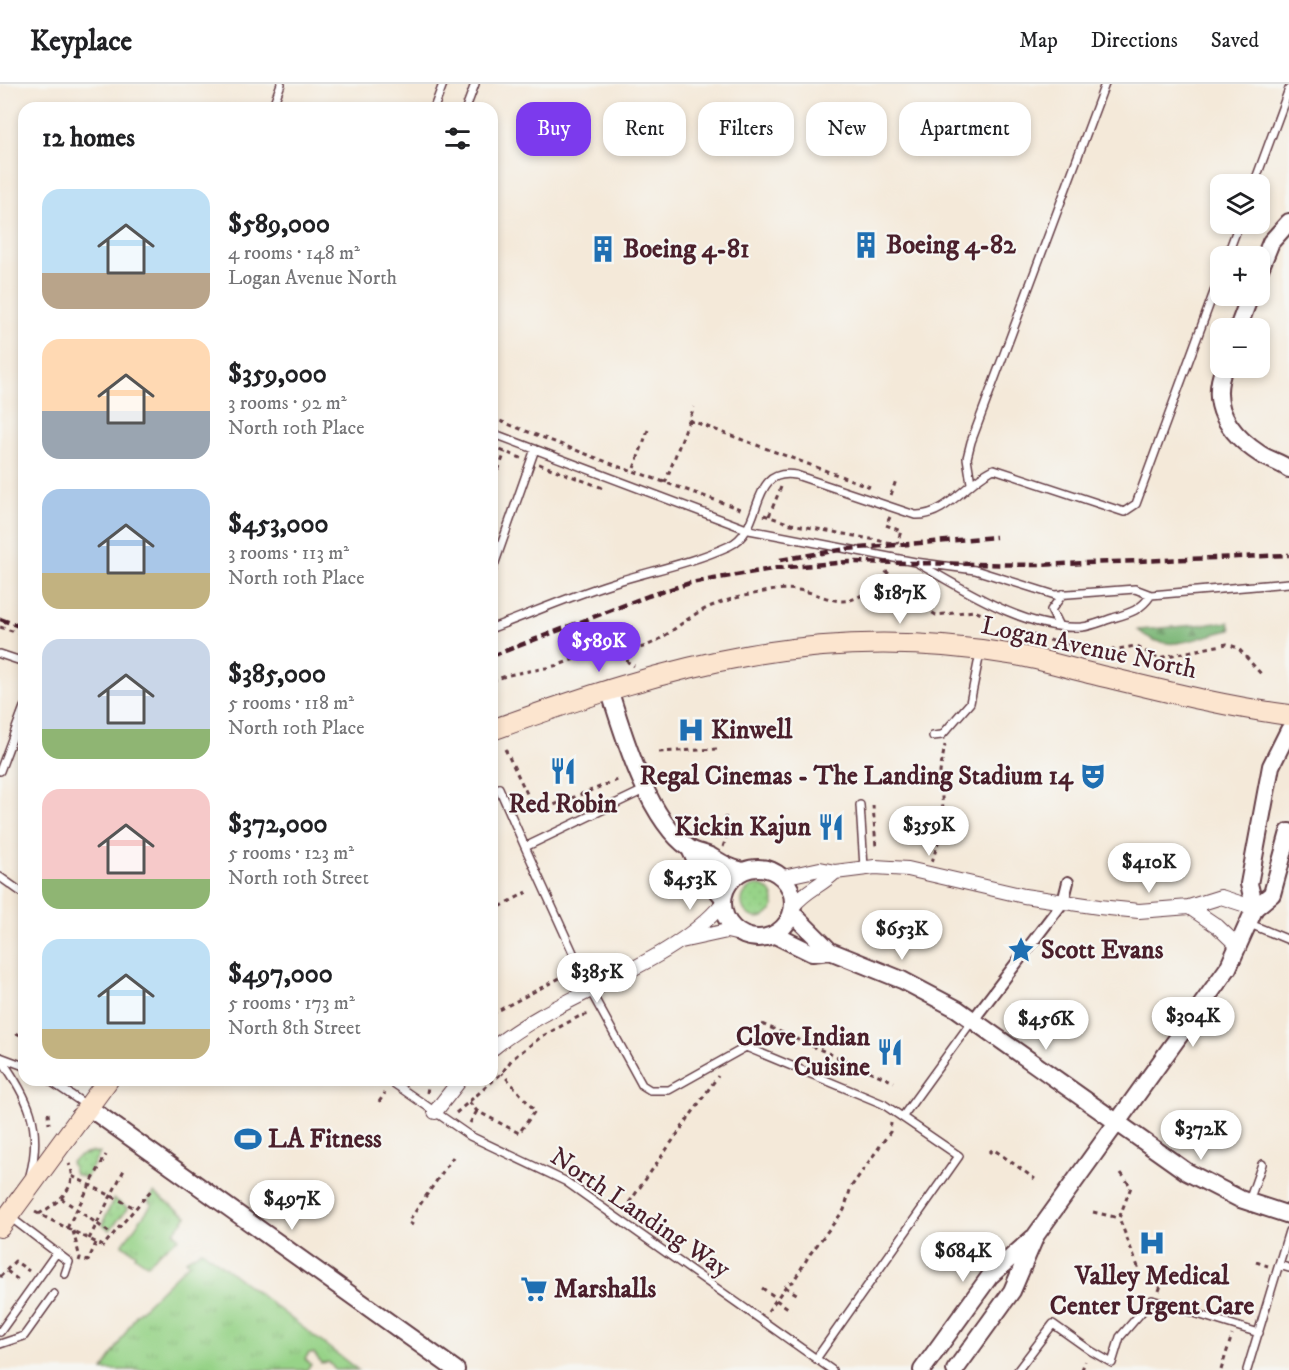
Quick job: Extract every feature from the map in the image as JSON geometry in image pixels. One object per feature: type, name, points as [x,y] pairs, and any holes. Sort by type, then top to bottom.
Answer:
[{"type":"main road","name":"Logan Avenue North","points":[[498,728],[609,689],[702,663],[768,650],[809,646],[899,643],[1016,655],[1238,708],[1289,715]]},
{"type":"main road","points":[[4,1221],[104,1086]]},
{"type":"street","points":[[1269,246],[1289,222]]},
{"type":"street","points":[[1220,378],[1217,399],[1224,418],[1243,442],[1262,456],[1289,469]]},
{"type":"street","points":[[609,689],[627,748],[647,789],[674,835],[690,849],[711,857],[728,868],[743,871],[764,868],[783,877],[793,895],[793,909],[830,951],[902,980],[973,1020],[1187,1172],[1249,1202],[1289,1215]]},
{"type":"street","points":[[1252,916],[1249,884],[1271,766],[1289,730]]},
{"type":"street","points":[[922,1370],[990,1276],[1036,1235],[1222,978],[1239,947],[1252,916],[1272,894],[1289,832]]},
{"type":"street","points":[[690,849],[700,870],[723,900],[727,919],[740,934]]},
{"type":"street","points":[[783,877],[820,869],[835,872],[864,867],[909,869],[1019,895],[1139,911],[1189,907],[1221,897],[1252,916]]},
{"type":"street","points":[[498,1044],[526,1023],[681,941],[714,914],[723,900],[727,886],[743,871]]},
{"type":"street","points":[[681,941],[727,932],[759,939],[775,935],[789,922],[793,909],[803,894],[825,882],[835,872]]},
{"type":"street","points":[[973,1020],[1063,902],[1068,882]]},
{"type":"street","points":[[1189,907],[1217,926],[1239,947]]},
{"type":"street","points":[[775,935],[812,953],[830,951]]},
{"type":"street","points":[[435,1112],[455,1086]]},
{"type":"street","points":[[88,1107],[456,1370]]},
{"type":"street","points":[[955,1370],[1012,1291],[1036,1235]]},
{"type":"lane","points":[[274,102],[281,84]]},
{"type":"lane","points":[[436,102],[443,84]]},
{"type":"lane","points":[[468,102],[475,84]]},
{"type":"lane","points":[[971,483],[967,458],[971,442],[1105,84]]},
{"type":"lane","points":[[1258,174],[1289,89]]},
{"type":"lane","points":[[498,626],[610,584],[731,545],[748,530],[762,490],[769,479],[782,473],[796,475],[891,507],[927,516],[939,510],[971,483],[994,469],[1124,512],[1136,504],[1210,303]]},
{"type":"lane","points":[[498,435],[748,530],[892,558],[975,570],[1054,595],[1135,589],[1151,595],[1289,583]]},
{"type":"lane","points":[[498,554],[535,450]]},
{"type":"lane","points":[[915,562],[999,608],[1059,626],[1085,627],[1133,612],[1143,606],[1151,595]]},
{"type":"lane","points":[[1059,626],[1051,610],[1063,594]]},
{"type":"lane","points":[[933,736],[942,735],[970,703],[981,650]]},
{"type":"lane","points":[[0,654],[18,660]]},
{"type":"lane","points":[[0,771],[18,722]]},
{"type":"lane","points":[[498,788],[590,990],[636,1078],[650,1090],[669,1090],[746,1047],[883,1104],[959,1156],[816,1359]]},
{"type":"lane","points":[[525,847],[647,789]]},
{"type":"lane","points":[[860,805],[864,867]]},
{"type":"lane","points":[[0,877],[18,890]]},
{"type":"lane","points":[[1252,916],[1289,940]]},
{"type":"lane","points":[[903,1116],[973,1020]]},
{"type":"lane","points":[[0,1058],[18,1064]]},
{"type":"lane","points":[[0,1058],[18,1083]]},
{"type":"lane","points":[[19,1086],[34,1120],[36,1144],[24,1194]]},
{"type":"lane","points":[[58,1086],[88,1107]]},
{"type":"lane","name":"North Landing Way","points":[[398,1086],[470,1136],[565,1181],[832,1370]]},
{"type":"lane","points":[[1249,1202],[1262,1164]]},
{"type":"lane","points":[[4,1221],[57,1252],[69,1262],[65,1274]]},
{"type":"lane","points":[[1247,1370],[1289,1231]]},
{"type":"lane","points":[[0,1332],[57,1252]]},
{"type":"lane","points":[[1279,1265],[1289,1268]]},
{"type":"lane","points":[[0,1344],[24,1336],[54,1294]]},
{"type":"lane","points":[[1018,1370],[1053,1324],[1090,1351],[1112,1363],[1120,1337],[1152,1300],[1259,1332]]},
{"type":"path","points":[[665,483],[694,407]]},
{"type":"path","points":[[498,420],[734,508],[755,511],[791,524],[897,544]]},
{"type":"path","points":[[689,420],[880,490]]},
{"type":"path","points":[[633,471],[648,430]]},
{"type":"path","points":[[498,471],[505,452]]},
{"type":"path","points":[[861,597],[871,591],[887,572],[901,531],[886,525],[891,507],[891,494],[896,480]]},
{"type":"path","points":[[891,494],[900,498]]},
{"type":"path","points":[[887,572],[922,606],[936,615],[974,611],[993,618]]},
{"type":"path","points":[[498,678],[516,671],[552,666],[601,651],[624,651],[645,646],[702,610],[751,594],[788,589],[841,602],[908,591]]},
{"type":"path","points":[[1012,626],[1042,639],[1107,651],[1135,646],[1158,658],[1227,644],[1238,648],[1262,675]]},
{"type":"path","points":[[0,627],[18,633]]},
{"type":"path","points":[[624,651],[628,662],[634,665]]},
{"type":"path","points":[[928,873],[944,823],[940,772],[946,748],[942,735]]},
{"type":"path","points":[[505,749],[536,812],[620,779]]},
{"type":"path","points":[[659,753],[717,749]]},
{"type":"path","points":[[873,804],[876,848]]},
{"type":"path","points":[[723,847],[727,835],[725,813]]},
{"type":"path","points":[[498,908],[527,892]]},
{"type":"path","points":[[498,1011],[571,972]]},
{"type":"path","points":[[561,978],[566,988]]},
{"type":"path","points":[[498,1076],[512,1059],[541,1037],[580,1016],[592,1014]]},
{"type":"path","points":[[762,1024],[894,1082]]},
{"type":"path","points":[[469,1102],[477,1111],[519,1133],[535,1111],[502,1072]]},
{"type":"path","points":[[624,1210],[719,1074]]},
{"type":"path","points":[[429,1086],[435,1094]]},
{"type":"path","points":[[426,1095],[429,1086]]},
{"type":"path","points":[[460,1111],[487,1086]]},
{"type":"path","points":[[379,1102],[385,1092]]},
{"type":"path","points":[[48,1113],[46,1119],[49,1124]]},
{"type":"path","points":[[768,1311],[844,1210],[851,1186],[890,1132],[892,1121]]},
{"type":"path","points":[[989,1153],[993,1149],[1035,1179]]},
{"type":"path","points":[[67,1228],[106,1155]]},
{"type":"path","points":[[413,1225],[408,1222],[453,1157]]},
{"type":"path","points":[[39,1214],[61,1198],[70,1187],[72,1176],[69,1164]]},
{"type":"path","points":[[89,1239],[125,1168]]},
{"type":"path","points":[[1121,1173],[1131,1186],[1119,1218],[1140,1272]]},
{"type":"path","points":[[72,1176],[135,1209]]},
{"type":"path","points":[[35,1212],[103,1246],[153,1188]]},
{"type":"path","points":[[61,1198],[113,1235]]},
{"type":"path","points":[[1093,1212],[1119,1218]]},
{"type":"path","points":[[73,1231],[80,1258]]},
{"type":"path","points":[[0,1277],[15,1261],[29,1271]]},
{"type":"path","points":[[1256,1262],[1268,1266]]},
{"type":"path","points":[[7,1271],[22,1282],[17,1288]]},
{"type":"path","points":[[785,1287],[800,1296]]},
{"type":"path","points":[[762,1288],[791,1310]]},
{"type":"path","points":[[1221,1370],[1232,1334]]},
{"type":"path","points":[[1082,1370],[1085,1361]]},
{"type":"green space","points":[[1229,622],[1231,630],[1183,642],[1160,642],[1138,630]]},
{"type":"green space","points":[[758,886],[769,891],[774,902],[769,913],[758,918],[747,913],[742,902],[747,891]]},
{"type":"green space","points":[[92,1152],[100,1153],[86,1178],[75,1174],[71,1162]]},
{"type":"green space","points":[[154,1193],[187,1216],[174,1232],[179,1238],[159,1252],[148,1265],[135,1256],[136,1253],[122,1245],[152,1204],[148,1201]]},
{"type":"green space","points":[[114,1199],[128,1208],[110,1230],[102,1224]]},
{"type":"green space","points":[[202,1250],[358,1370],[335,1370],[329,1362],[321,1363],[314,1353],[309,1353],[305,1359],[311,1365],[306,1370],[103,1370],[136,1315],[189,1263],[186,1260]]},
{"type":"railway","points":[[780,560],[846,549],[996,537]]},
{"type":"railway","points":[[498,654],[648,596],[690,583],[777,568],[849,562],[1037,565],[1289,555]]},
{"type":"railway","points":[[0,619],[18,626]]},
{"type":"place","name":"Boeing 4-82","points":[[866,245]]},
{"type":"place","name":"Boeing 4-81","points":[[603,249]]},
{"type":"place","name":"Kinwell","points":[[691,730]]},
{"type":"place","name":"Red Robin","points":[[563,771]]},
{"type":"place","name":"Regal Cinemas - The Landing Stadium 14","points":[[1093,776]]},
{"type":"place","name":"Kickin Kajun","points":[[831,827]]},
{"type":"place","name":"Scott Evans","points":[[1021,950]]},
{"type":"place","name":"Clove Indian Cuisine","points":[[890,1052]]},
{"type":"place","name":"LA Fitness","points":[[248,1139]]},
{"type":"place","name":"Valley Medical Center Urgent Care","points":[[1152,1243]]},
{"type":"place","name":"Marshalls","points":[[534,1289]]}]
